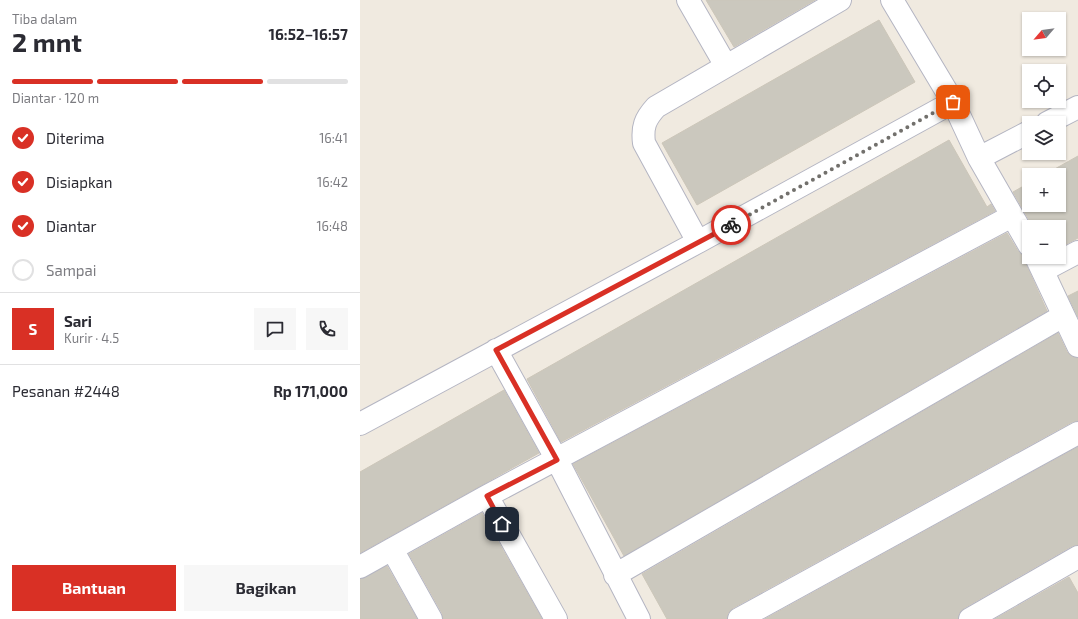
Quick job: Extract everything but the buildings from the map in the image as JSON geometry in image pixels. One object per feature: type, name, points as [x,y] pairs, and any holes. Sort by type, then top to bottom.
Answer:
[{"type":"street","points":[[688,0],[726,66]]},
{"type":"street","points":[[698,242],[644,142],[643,131],[646,118],[656,107],[726,66],[813,7],[840,0]]},
{"type":"street","points":[[892,0],[953,102],[979,158],[1022,233]]},
{"type":"street","points":[[360,424],[698,242],[953,102]]},
{"type":"street","points":[[1061,116],[1078,107]]},
{"type":"street","points":[[979,158],[1022,136]]},
{"type":"street","points":[[360,567],[487,496],[1012,216]]},
{"type":"street","points":[[1066,255],[1078,252]]},
{"type":"street","points":[[1040,264],[1078,346]]},
{"type":"street","points":[[615,575],[1063,316]]},
{"type":"street","points":[[496,350],[557,460],[638,619]]},
{"type":"street","points":[[738,619],[1078,433]]},
{"type":"street","points":[[487,496],[556,619]]},
{"type":"street","points":[[392,549],[431,619]]},
{"type":"street","points":[[970,619],[1078,558]]},
{"type":"way so far","points":[[731,225],[953,102]]},
{"type":"route","points":[[502,524],[487,496],[557,460],[496,350],[731,225]]}]
